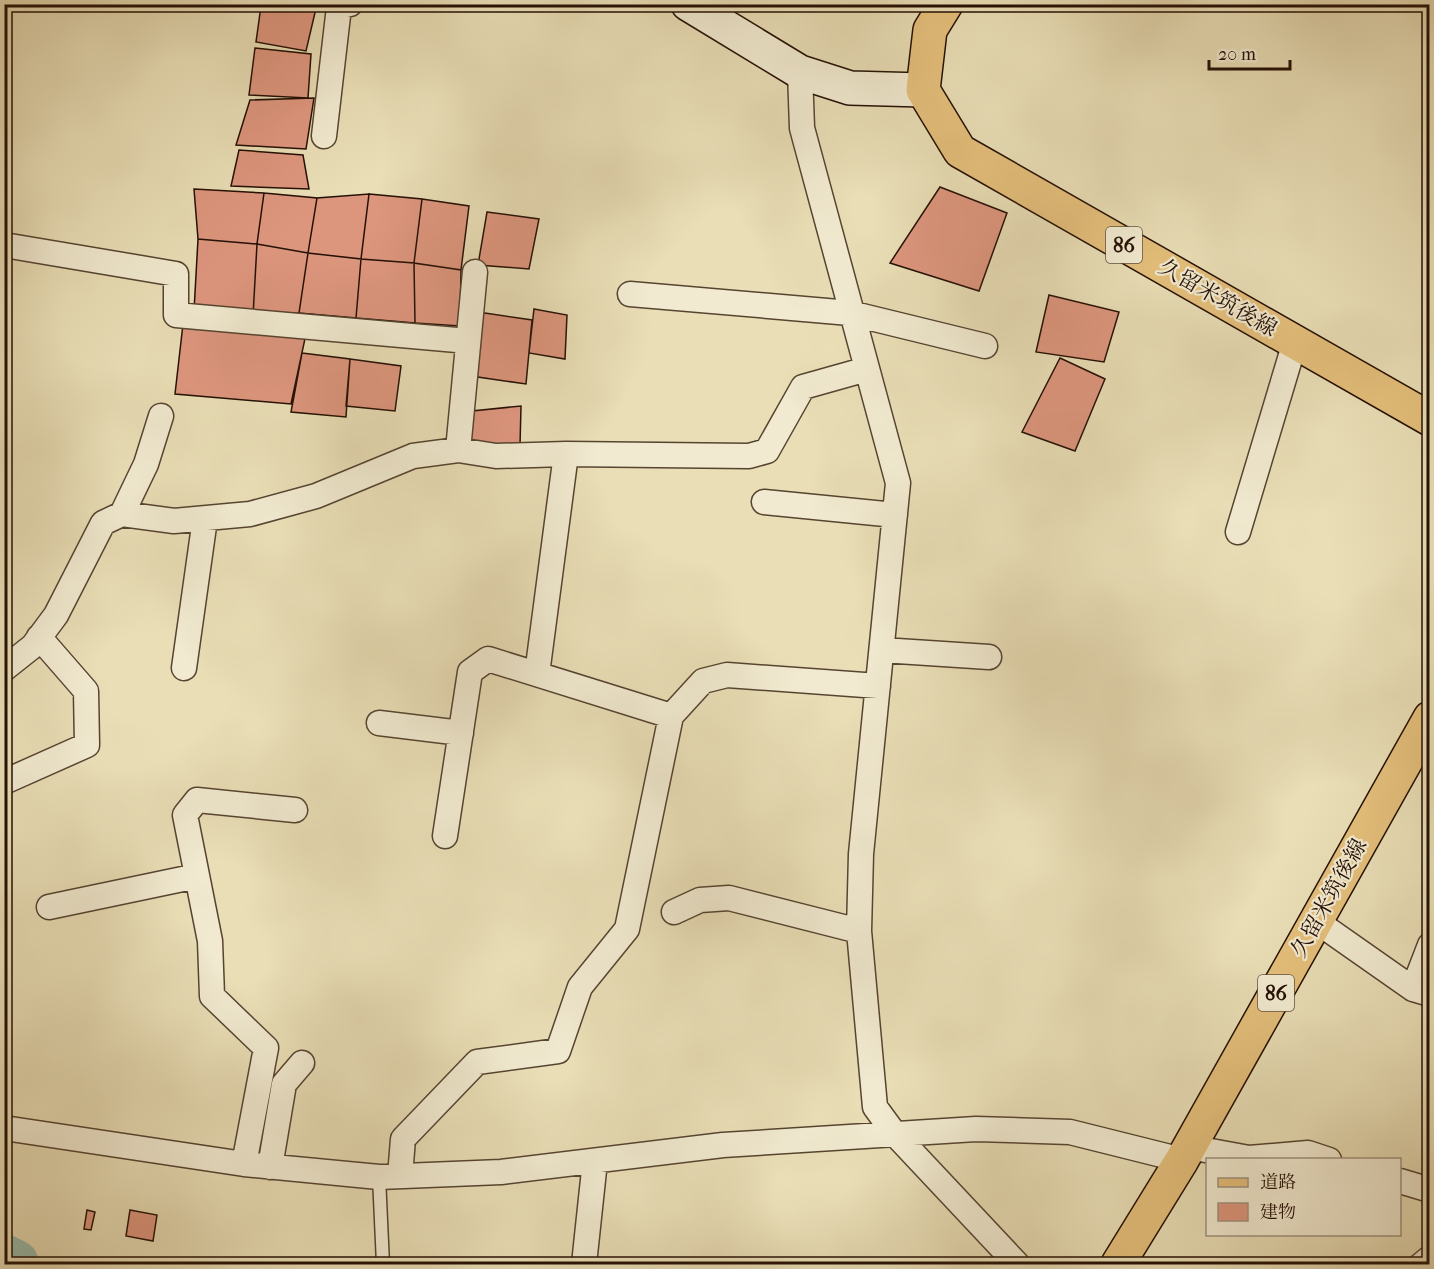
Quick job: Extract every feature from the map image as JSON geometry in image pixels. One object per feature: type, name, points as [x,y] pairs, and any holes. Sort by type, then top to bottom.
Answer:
[{"type":"main road","points":[[923,90],[930,30],[946,4]]},
{"type":"main road","name":"久留米筑後線","points":[[923,90],[960,151],[1430,419]]},
{"type":"main road","name":"久留米筑後線","points":[[1118,1264],[1186,1154],[1430,718]]},
{"type":"street","points":[[324,136],[339,7],[351,4]]},
{"type":"street","points":[[688,4],[800,72],[849,88],[923,90]]},
{"type":"street","points":[[800,72],[802,128],[898,483],[861,855],[859,931],[875,1107],[894,1133],[1017,1264]]},
{"type":"street","points":[[4,245],[176,274],[176,315],[468,340]]},
{"type":"street","points":[[458,450],[475,272]]},
{"type":"street","points":[[630,294],[852,314],[985,346]]},
{"type":"street","points":[[1238,532],[1295,342]]},
{"type":"street","points":[[4,669],[39,637],[56,615],[103,523],[122,514],[174,521],[250,514],[316,496],[414,456],[458,450],[496,456],[566,454],[749,456],[767,451],[803,387],[867,369]]},
{"type":"street","points":[[122,514],[146,464],[161,416]]},
{"type":"street","points":[[537,674],[566,454]]},
{"type":"street","points":[[764,502],[895,515]]},
{"type":"street","points":[[184,668],[205,519]]},
{"type":"street","points":[[4,782],[87,745],[86,691],[39,637]]},
{"type":"street","points":[[882,650],[989,657]]},
{"type":"street","points":[[445,836],[470,672],[488,659],[671,716]]},
{"type":"street","points":[[390,1177],[403,1138],[477,1062],[537,1055],[558,1050],[580,987],[627,929],[671,716],[703,681],[727,675],[878,686]]},
{"type":"street","points":[[379,723],[461,733]]},
{"type":"street","points":[[244,1164],[266,1048],[212,996],[210,941],[185,815],[196,800],[295,810]]},
{"type":"street","points":[[49,907],[197,876]]},
{"type":"street","points":[[674,912],[700,900],[729,898],[859,931]]},
{"type":"street","points":[[1316,921],[1421,991],[1430,945]]},
{"type":"street","points":[[270,1167],[284,1084],[302,1063]]},
{"type":"street","points":[[4,1128],[244,1164],[390,1177],[501,1172],[723,1145],[976,1129],[1070,1132],[1186,1154],[1249,1158],[1308,1153],[1323,1158]]},
{"type":"street","points":[[584,1264],[595,1161]]},
{"type":"street","points":[[1401,1181],[1430,1190]]},
{"type":"lane","points":[[383,1264],[390,1177]]},
{"type":"lane","points":[[1413,1264],[1430,1250]]},
{"type":"building","points":[[317,4],[306,51],[256,42],[261,6]]},
{"type":"building","points":[[255,48],[311,54],[308,98],[249,95]]},
{"type":"building","points":[[314,98],[306,149],[236,145],[250,100]]},
{"type":"building","points":[[239,150],[303,155],[309,189],[231,186]]},
{"type":"building","points":[[940,187],[1007,213],[979,291],[890,263]]},
{"type":"building","points":[[194,189],[264,193],[257,244],[198,239]]},
{"type":"building","points":[[264,193],[317,198],[308,253],[257,244]]},
{"type":"building","points":[[369,194],[361,259],[308,253],[317,198]]},
{"type":"building","points":[[369,194],[422,199],[414,263],[361,259]]},
{"type":"building","points":[[422,199],[469,206],[461,270],[414,263]]},
{"type":"building","points":[[487,212],[539,219],[529,269],[478,265]]},
{"type":"building","points":[[198,239],[257,244],[253,316],[194,311]]},
{"type":"building","points":[[257,244],[308,253],[299,313],[253,316]]},
{"type":"building","points":[[308,253],[361,259],[356,318],[299,313]]},
{"type":"building","points":[[361,259],[414,263],[415,323],[356,318]]},
{"type":"building","points":[[414,263],[461,270],[460,326],[415,323]]},
{"type":"building","points":[[1049,295],[1119,312],[1104,362],[1036,352]]},
{"type":"building","points":[[534,309],[567,315],[565,359],[529,353]]},
{"type":"building","points":[[478,312],[532,320],[526,384],[471,376]]},
{"type":"building","points":[[183,324],[306,334],[291,404],[175,394]]},
{"type":"building","points":[[302,353],[350,359],[346,417],[291,412]]},
{"type":"building","points":[[1060,358],[1105,379],[1075,451],[1022,432]]},
{"type":"building","points":[[350,359],[401,366],[395,411],[346,406]]},
{"type":"building","points":[[521,406],[520,446],[465,441],[472,411]]},
{"type":"building","points":[[87,1210],[95,1212],[91,1230],[84,1229]]},
{"type":"building","points":[[130,1210],[157,1215],[153,1241],[126,1236]]},
{"type":"waterway","points":[[4,1259],[14,1264]]}]
